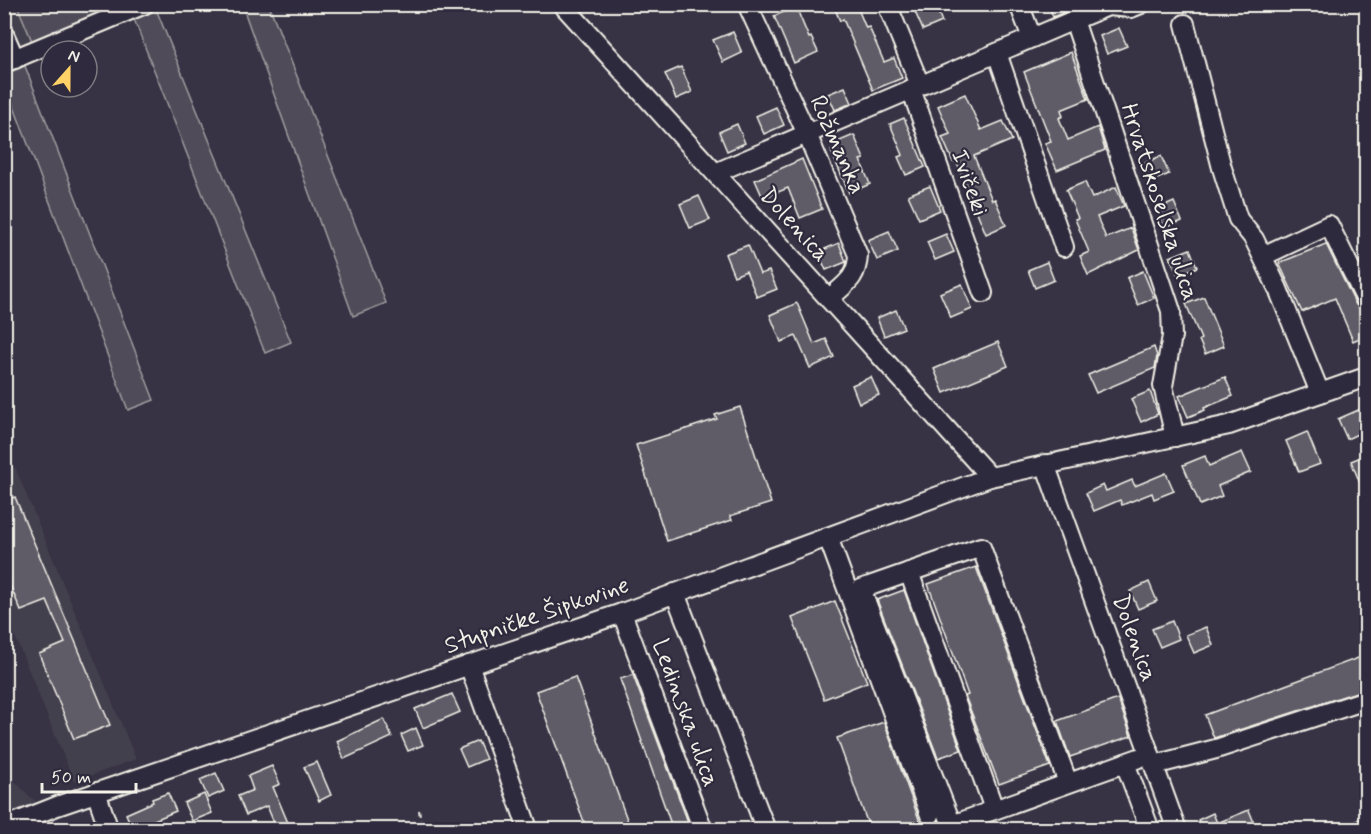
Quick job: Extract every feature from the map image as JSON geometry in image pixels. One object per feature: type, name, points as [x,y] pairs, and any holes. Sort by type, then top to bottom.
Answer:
[{"type":"street","points":[[4,34],[10,61],[145,4]]},
{"type":"street","name":"Dolenica","points":[[562,4],[990,477]]},
{"type":"street","name":"Rožmanka","points":[[747,4],[807,134],[858,255],[858,269],[829,299]]},
{"type":"street","name":"Ivičeki","points":[[887,4],[983,292]]},
{"type":"street","points":[[1019,4],[1032,38]]},
{"type":"street","points":[[715,173],[1108,6],[1131,8],[1141,4]]},
{"type":"street","name":"Hrvatskoselska ulica","points":[[1074,20],[1171,311],[1172,336],[1163,386],[1175,437]]},
{"type":"street","points":[[1185,24],[1222,168],[1238,219],[1254,239],[1263,256],[1320,393]]},
{"type":"street","points":[[997,53],[1064,247]]},
{"type":"street","points":[[1263,256],[1329,225],[1366,300]]},
{"type":"street","points":[[990,477],[1229,424],[1366,377]]},
{"type":"street","name":"Dolenica","points":[[1045,464],[1177,830]]},
{"type":"street","name":"Stupničke Šipkovine","points":[[4,827],[96,792],[622,613],[990,477]]},
{"type":"street","points":[[828,537],[930,815]]},
{"type":"street","points":[[1068,783],[981,547],[861,589],[952,825],[1125,763],[1216,749],[1366,700]]},
{"type":"street","points":[[909,572],[994,810]]},
{"type":"street","points":[[675,593],[766,830]]},
{"type":"street","name":"Ledinska ulica","points":[[622,613],[703,830]]},
{"type":"street","points":[[469,665],[527,826]]},
{"type":"street","points":[[1125,763],[1150,830]]},
{"type":"street","points":[[96,792],[109,830]]},
{"type":"path","points":[[419,810],[423,830]]},
{"type":"shaded area","points":[[4,5],[17,5],[34,46],[4,59]]},
{"type":"shaded area","points":[[17,5],[128,5],[50,39],[39,39],[39,44],[34,46]]},
{"type":"shaded area","points":[[242,5],[269,5],[386,303],[353,316]]},
{"type":"shaded area","points":[[156,9],[291,342],[265,353],[134,19]]},
{"type":"shaded area","points":[[25,66],[154,400],[128,410],[5,83],[5,74]]},
{"type":"shaded area","points":[[15,467],[136,759],[74,782],[5,612],[5,471]]},
{"type":"shaded area","points":[[5,772],[39,805],[5,817]]},
{"type":"building","points":[[833,4],[856,4],[884,62],[894,58],[902,78],[873,90],[843,19],[840,21]]},
{"type":"building","points":[[935,4],[942,22],[923,30],[915,12]]},
{"type":"building","points":[[1048,4],[1082,4],[1053,17]]},
{"type":"building","points":[[796,7],[809,38],[811,37],[818,52],[794,63],[774,16]]},
{"type":"building","points":[[1119,28],[1127,46],[1107,54],[1100,36]]},
{"type":"building","points":[[733,32],[742,53],[723,62],[713,40]]},
{"type":"building","points":[[1071,52],[1088,99],[1061,110],[1063,116],[1059,118],[1068,140],[1098,127],[1105,150],[1057,170],[1045,143],[1051,141],[1024,72]]},
{"type":"building","points":[[681,67],[692,92],[676,99],[665,74]]},
{"type":"building","points":[[845,87],[852,103],[835,110],[828,94]]},
{"type":"building","points":[[965,94],[981,130],[1003,121],[1012,140],[974,156],[992,200],[995,199],[1006,225],[986,234],[956,161],[953,162],[942,137],[950,134],[938,106]]},
{"type":"building","points":[[776,107],[784,125],[764,134],[756,116]]},
{"type":"building","points":[[904,118],[925,167],[906,175],[898,157],[903,155],[890,124]]},
{"type":"building","points":[[737,124],[745,143],[727,151],[719,132]]},
{"type":"building","points":[[854,135],[864,159],[860,160],[870,184],[849,193],[831,151],[840,147],[837,142]]},
{"type":"building","points":[[1161,156],[1169,174],[1150,182],[1142,164]]},
{"type":"building","points":[[802,159],[822,209],[800,218],[788,188],[763,198],[755,180]]},
{"type":"building","points":[[1085,182],[1092,198],[1116,187],[1124,206],[1097,217],[1106,238],[1131,228],[1139,250],[1088,275],[1080,256],[1089,252],[1066,190]]},
{"type":"building","points":[[930,186],[940,210],[919,219],[908,195]]},
{"type":"building","points":[[699,196],[710,220],[690,228],[680,204]]},
{"type":"building","points":[[1174,202],[1182,221],[1164,228],[1156,210]]},
{"type":"building","points":[[889,231],[898,251],[877,260],[868,240]]},
{"type":"building","points":[[946,234],[954,252],[935,260],[927,242]]},
{"type":"building","points":[[839,243],[846,262],[826,270],[818,252]]},
{"type":"building","points":[[1326,244],[1356,305],[1364,311],[1366,317],[1366,335],[1353,341],[1335,298],[1302,312],[1279,263]]},
{"type":"building","points":[[748,245],[760,274],[769,271],[777,289],[757,297],[746,271],[734,276],[725,254]]},
{"type":"building","points":[[1190,249],[1197,267],[1178,275],[1170,257]]},
{"type":"building","points":[[1047,262],[1054,280],[1035,288],[1028,270]]},
{"type":"building","points":[[1143,271],[1154,298],[1138,305],[1127,278]]},
{"type":"building","points":[[962,284],[972,309],[951,318],[940,293]]},
{"type":"building","points":[[1204,297],[1224,346],[1205,354],[1186,304]]},
{"type":"building","points":[[797,303],[814,344],[826,339],[834,357],[810,368],[796,336],[781,342],[770,315]]},
{"type":"building","points":[[896,310],[904,328],[884,336],[877,318]]},
{"type":"building","points":[[998,342],[1008,366],[944,393],[934,369]]},
{"type":"building","points":[[1154,347],[1157,356],[1155,368],[1096,393],[1088,375]]},
{"type":"building","points":[[871,377],[879,395],[859,403],[852,385]]},
{"type":"building","points":[[1225,377],[1233,396],[1188,417],[1179,396]]},
{"type":"building","points":[[1150,391],[1158,414],[1141,422],[1131,399]]},
{"type":"building","points":[[740,407],[771,503],[730,516],[732,520],[667,541],[636,445],[717,419],[715,415]]},
{"type":"building","points":[[1363,408],[1366,415],[1366,430],[1347,439],[1338,419]]},
{"type":"building","points":[[1307,432],[1320,464],[1299,472],[1286,441]]},
{"type":"building","points":[[1242,452],[1251,472],[1218,486],[1222,496],[1200,505],[1183,465],[1205,456],[1209,466]]},
{"type":"building","points":[[1366,455],[1366,498],[1351,461]]},
{"type":"building","points":[[1166,473],[1174,491],[1154,499],[1152,493],[1122,505],[1120,500],[1094,511],[1086,493],[1103,485],[1106,491],[1132,480],[1135,486]]},
{"type":"building","points":[[15,497],[110,725],[74,739],[39,654],[65,643],[47,601],[21,611],[4,571],[4,501]]},
{"type":"building","points":[[976,567],[1050,766],[999,784],[965,696],[968,695],[928,584]]},
{"type":"building","points":[[1149,582],[1157,601],[1138,609],[1130,591]]},
{"type":"building","points":[[904,590],[961,750],[938,758],[877,600]]},
{"type":"building","points":[[835,601],[867,682],[824,699],[792,618]]},
{"type":"building","points":[[1172,621],[1179,639],[1160,647],[1152,629]]},
{"type":"building","points":[[1206,627],[1213,645],[1194,653],[1186,635]]},
{"type":"building","points":[[1366,655],[1366,689],[1214,738],[1205,715]]},
{"type":"building","points":[[633,675],[691,830],[673,830],[620,679]]},
{"type":"building","points":[[575,677],[631,830],[587,830],[536,691]]},
{"type":"building","points":[[452,694],[460,712],[423,728],[415,709]]},
{"type":"building","points":[[1118,699],[1131,736],[1070,757],[1057,721]]},
{"type":"building","points":[[384,719],[392,737],[344,759],[337,741]]},
{"type":"building","points":[[884,722],[920,822],[900,830],[870,830],[837,738]]},
{"type":"building","points":[[416,728],[423,745],[408,751],[401,735]]},
{"type":"building","points":[[478,741],[486,759],[467,767],[459,749]]},
{"type":"building","points":[[317,762],[331,795],[319,801],[304,767]]},
{"type":"building","points":[[272,766],[280,784],[273,787],[291,830],[277,830],[267,806],[246,815],[238,796],[253,790],[248,776]]},
{"type":"building","points":[[216,773],[224,791],[208,798],[200,780]]},
{"type":"building","points":[[168,793],[176,811],[152,821],[153,824],[133,830],[126,814]]},
{"type":"building","points":[[204,794],[212,813],[192,821],[184,803]]},
{"type":"building","points":[[1249,810],[1257,830],[1202,830],[1198,820],[1213,813],[1217,823]]},
{"type":"building","points":[[1366,816],[1366,830],[1357,830],[1354,822]]}]
